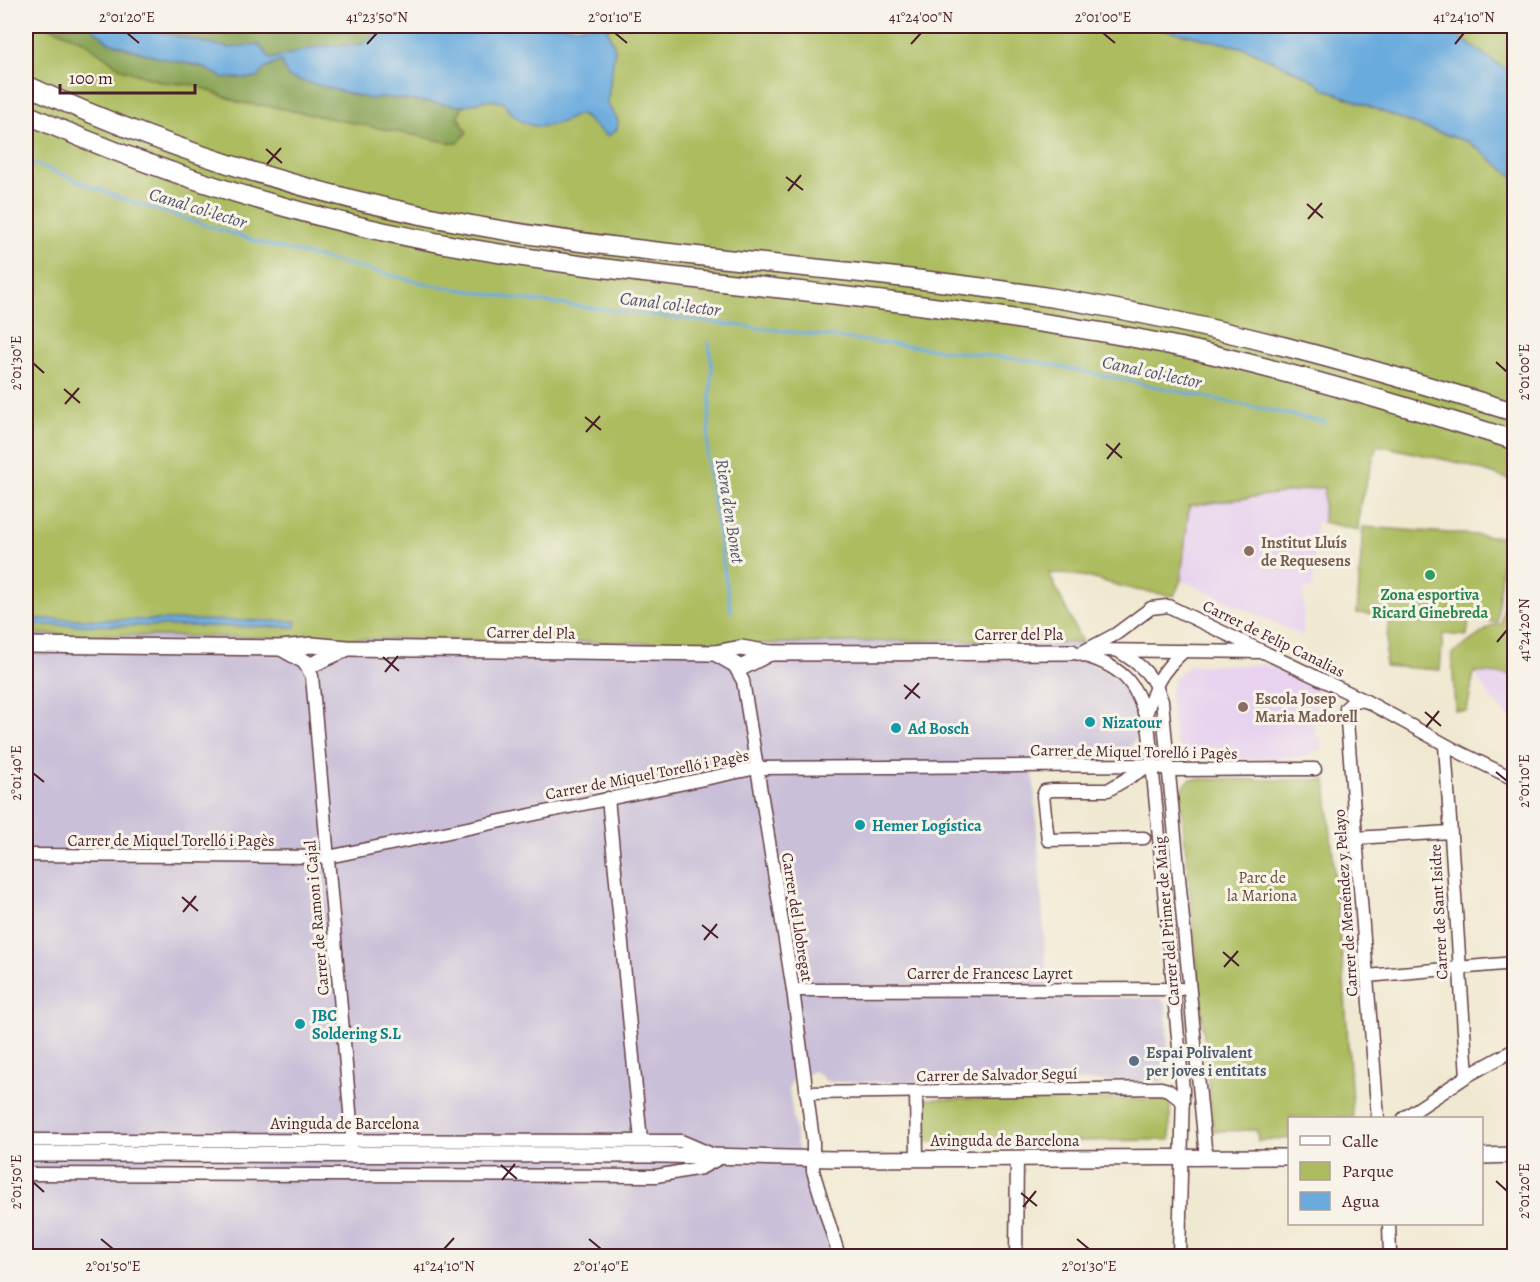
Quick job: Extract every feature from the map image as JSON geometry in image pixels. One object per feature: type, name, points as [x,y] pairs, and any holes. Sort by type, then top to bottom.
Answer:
[{"type":"highway","points":[[26,78],[64,103]]},
{"type":"highway","points":[[26,85],[147,137],[231,165],[421,215],[528,234],[1059,299],[1211,328],[1314,353],[1515,412]]},
{"type":"highway","points":[[26,114],[137,159],[250,196],[415,238],[521,257],[967,311],[1093,331],[1216,355],[1293,375],[1515,440]]},
{"type":"highway","points":[[1427,386],[1515,401]]},
{"type":"main road","name":"Carrer del Pla","points":[[26,645],[281,648],[311,659],[347,648],[715,653],[738,658],[770,652],[1078,651]]},
{"type":"main road","name":"Avinguda de Barcelona","points":[[26,1154],[349,1148],[664,1148],[720,1158],[1288,1157]]},
{"type":"main road","points":[[1483,1156],[1515,1155]]},
{"type":"street","name":"Carrer de Felip Canalias","points":[[1078,651],[1116,634],[1151,608],[1161,605],[1173,608],[1268,652],[1515,779]]},
{"type":"street","name":"Carrer del Pla","points":[[1078,651],[1268,652]]},
{"type":"street","name":"Carrer del Primer de Maig","points":[[1078,651],[1118,670],[1134,685],[1145,716],[1174,989],[1183,1102],[1179,1257]]},
{"type":"street","name":"Carrer del Primer de Maig","points":[[1145,716],[1155,683],[1166,667],[1184,651]]},
{"type":"street","name":"Carrer del Primer de Maig","points":[[1120,652],[1141,665],[1155,683],[1162,701],[1206,1158]]},
{"type":"street","name":"Carrer del Llobregat","points":[[738,658],[793,990],[813,1140],[814,1179],[839,1257]]},
{"type":"street","name":"Carrer de Ramon i Cajal","points":[[311,659],[349,1148]]},
{"type":"street","name":"Carrer de Menéndez y Pelayo","points":[[1366,701],[1355,700],[1346,708],[1378,1117]]},
{"type":"street","name":"Carrer de Sant Isidre","points":[[1445,745],[1458,968],[1467,1076]]},
{"type":"street","name":"Carrer de Miquel Torelló i Pagès","points":[[26,855],[328,857],[757,768],[1151,765],[1170,770],[1315,769]]},
{"type":"street","points":[[1144,838],[1048,840],[1043,796],[1045,791],[1053,790],[1108,790],[1151,765]]},
{"type":"street","points":[[608,798],[641,1141]]},
{"type":"street","points":[[1356,838],[1450,832]]},
{"type":"street","points":[[1367,976],[1515,963]]},
{"type":"street","name":"Carrer de Francesc Layret","points":[[793,990],[1188,988]]},
{"type":"street","points":[[1407,1117],[1467,1076],[1515,1050]]},
{"type":"street","name":"Carrer de Salvador Seguí","points":[[806,1093],[1161,1088],[1168,1090],[1183,1102]]},
{"type":"street","points":[[916,1092],[917,1158]]},
{"type":"street","name":"Avinguda de Barcelona","points":[[26,1140],[349,1148],[641,1141],[664,1148]]},
{"type":"street","points":[[642,1175],[662,1169],[664,1148]]},
{"type":"street","name":"Avinguda de Barcelona","points":[[26,1174],[656,1176],[701,1168],[720,1158]]},
{"type":"street","points":[[1016,1257],[1017,1158]]},
{"type":"street","points":[[1389,1225],[1390,1257]]},
{"type":"shaded area","name":"Institut Lluís de Requesens","points":[[1324,487],[1323,522],[1316,522],[1313,589],[1304,589],[1303,636],[1181,580],[1189,506]]},
{"type":"shaded area","points":[[26,634],[744,644],[946,640],[1082,643],[1092,665],[1114,676],[1127,689],[1138,715],[1138,734],[1128,751],[1032,754],[1048,997],[1160,998],[1166,1005],[1169,1073],[1161,1081],[827,1082],[815,1071],[793,1079],[789,1087],[797,1144],[832,1256],[26,1256]]},
{"type":"shaded area","name":"Escola Josep Maria Madorell","points":[[1190,665],[1268,665],[1318,689],[1315,695],[1317,720],[1314,721],[1316,738],[1321,737],[1322,750],[1312,751],[1312,756],[1301,757],[1203,761],[1187,756],[1175,741],[1170,693],[1176,676]]},
{"type":"shaded area","points":[[1474,672],[1514,675],[1514,723],[1491,699]]},
{"type":"green space","points":[[26,26],[48,26],[83,41],[122,69],[162,82],[195,85],[241,103],[269,106],[404,133],[462,121],[457,116],[463,106],[486,100],[503,102],[508,111],[580,114],[608,135],[617,129],[618,121],[607,104],[615,49],[606,26],[1148,26],[1245,48],[1308,77],[1325,89],[1419,126],[1469,142],[1514,177],[1514,481],[1460,463],[1377,445],[1360,504],[1358,530],[1323,522],[1324,487],[1189,506],[1181,580],[1174,596],[1136,590],[1083,576],[1049,573],[1082,643],[946,640],[744,644],[26,634]]},
{"type":"green space","points":[[48,26],[90,26],[101,36],[114,43],[141,53],[198,66],[224,78],[264,69],[281,61],[343,92],[357,96],[463,106],[457,116],[467,132],[458,143],[452,143],[269,106],[241,103],[195,85],[162,82],[122,69],[83,41]]},
{"type":"green space","points":[[132,26],[414,26],[378,33],[361,45],[321,46],[271,59],[258,45],[229,48]]},
{"type":"green space","points":[[1434,26],[1514,26],[1514,72],[1505,69],[1456,35]]},
{"type":"green space","name":"Zona esportiva Ricard Ginebreda","points":[[1363,527],[1504,537],[1497,622],[1469,620],[1467,636],[1443,634],[1440,670],[1385,666],[1389,615],[1357,613]]},
{"type":"green space","points":[[1514,528],[1514,675],[1474,672],[1467,711],[1455,710],[1452,654],[1493,625],[1501,624],[1512,529]]},
{"type":"green space","name":"Parc de la Mariona","points":[[1190,779],[1326,780],[1344,981],[1353,1117],[1288,1117],[1288,1138],[1258,1141],[1257,1130],[1213,1131],[1180,791]]},
{"type":"green space","points":[[925,1099],[1170,1099],[1170,1140],[926,1142]]},
{"type":"water","points":[[90,26],[132,26],[229,48],[258,44],[271,59],[321,46],[361,45],[378,33],[414,26],[606,26],[615,49],[607,104],[618,121],[617,129],[608,136],[580,114],[548,126],[529,125],[512,113],[503,102],[486,100],[463,106],[381,97],[370,99],[288,77],[281,61],[264,69],[258,78],[224,78],[200,66],[160,58],[109,42]]},
{"type":"water","points":[[1148,26],[1434,26],[1456,35],[1505,69],[1514,72],[1514,177],[1469,142],[1419,126],[1325,89],[1308,77],[1245,48]]},
{"type":"water","points":[[26,619],[296,621],[296,627],[26,625]]},
{"type":"waterway","name":"Canal col·lector","points":[[26,160],[120,198],[268,245],[427,284],[518,299],[1033,361],[1325,422]]},
{"type":"waterway","name":"Riera d'en Bonet","points":[[709,343],[712,368],[707,461],[731,612]]},
{"type":"place","name":"Institut Lluís de Requesens","points":[[1249,551]]},
{"type":"place","name":"Zona esportiva Ricard Ginebreda","points":[[1430,575]]},
{"type":"place","name":"Escola Josep Maria Madorell","points":[[1243,707]]},
{"type":"place","name":"Nizatour","points":[[1090,722]]},
{"type":"place","name":"Ad Bosch","points":[[896,728]]},
{"type":"place","name":"Hemer Logística","points":[[860,825]]},
{"type":"place","name":"JBC Soldering S.L","points":[[300,1024]]},
{"type":"place","name":"Espai Polivalent per joves i entitats","points":[[1134,1061]]}]
